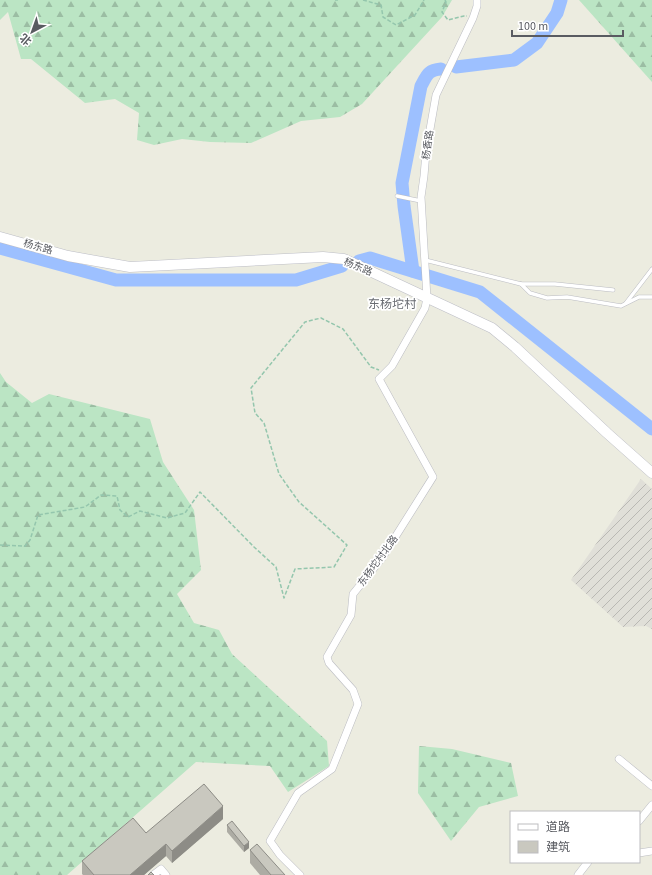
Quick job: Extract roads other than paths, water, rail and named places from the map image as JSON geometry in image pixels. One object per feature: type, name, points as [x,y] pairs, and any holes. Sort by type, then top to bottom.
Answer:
[{"type":"street","name":"杨香路","points":[[427,294],[421,201],[426,152],[436,96],[473,18],[477,6],[477,0]]},
{"type":"street","name":"杨东路","points":[[0,236],[68,256],[130,267],[333,257],[344,259],[427,294],[492,328],[515,347],[652,473]]},
{"type":"street","name":"东杨坨村北路","points":[[300,875],[280,855],[270,841],[298,793],[332,769],[358,704],[354,690],[329,663],[328,657],[351,615],[353,594],[382,558],[433,477],[379,379],[392,366],[426,308],[427,294]]},
{"type":"street","points":[[619,759],[652,786]]},
{"type":"street","points":[[640,820],[652,804]]},
{"type":"street","points":[[640,853],[652,851]]},
{"type":"street","points":[[578,875],[587,863]]},
{"type":"street","points":[[153,875],[161,869],[166,875]]},
{"type":"lane","points":[[397,196],[421,201]]},
{"type":"lane","points":[[425,263],[521,284],[555,284],[613,290]]},
{"type":"lane","points":[[624,304],[652,269]]},
{"type":"lane","points":[[521,284],[530,293],[547,298],[567,296],[621,306],[639,297],[652,297]]},
{"type":"waterway","points":[[456,67],[514,60],[537,43],[557,13],[561,0]]},
{"type":"waterway","points":[[413,271],[402,183],[421,86],[428,74],[441,69]]},
{"type":"waterway","points":[[0,248],[116,280],[296,280],[342,266]]},
{"type":"waterway","points":[[359,261],[370,258],[480,292],[652,429]]},
{"type":"district","name":"东杨坨村","points":[[392,304]]}]
